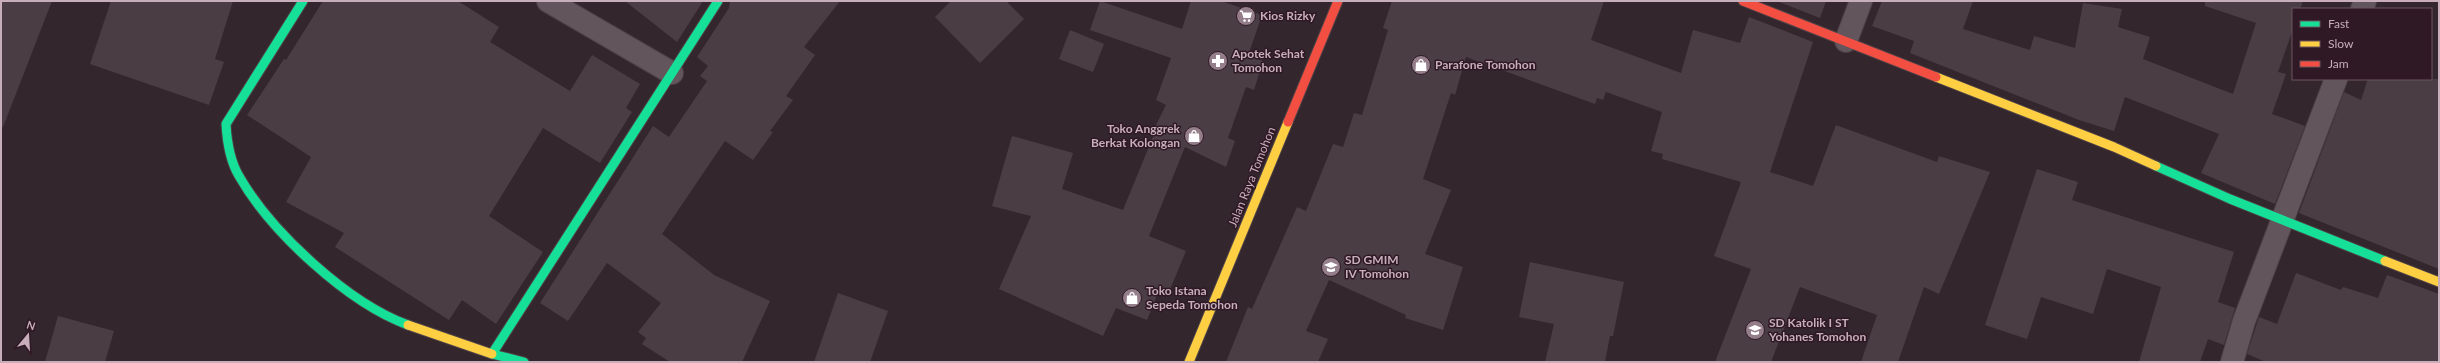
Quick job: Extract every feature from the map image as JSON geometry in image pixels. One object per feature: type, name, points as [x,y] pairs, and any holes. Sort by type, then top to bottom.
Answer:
[{"type":"main road","points":[[303,1],[226,124],[227,144],[239,176],[275,225],[342,289],[394,320],[442,338],[492,354],[524,362]]},
{"type":"main road","points":[[492,354],[718,1]]},
{"type":"main road","name":"Jalan Raya Tomohon","points":[[1188,362],[1338,1]]},
{"type":"main road","points":[[1743,1],[2114,147],[2230,199],[2439,282]]},
{"type":"street","points":[[548,1],[672,73]]},
{"type":"street","points":[[1846,41],[1861,1]]},
{"type":"street","points":[[2232,362],[2244,321],[2336,80]]},
{"type":"building","points":[[1,1],[52,1],[3,127],[1,127]]},
{"type":"building","points":[[111,1],[233,1],[215,59],[224,62],[209,105],[90,64]]},
{"type":"building","points":[[323,1],[458,1],[499,27],[490,42],[570,91],[592,55],[640,84],[626,108],[632,112],[600,163],[543,128],[489,216],[543,252],[496,324],[462,300],[449,320],[335,247],[344,233],[286,202],[311,157],[247,115],[284,59],[286,60]]},
{"type":"building","points":[[625,1],[703,1],[677,42]]},
{"type":"building","points":[[730,1],[840,1],[804,47],[815,55],[786,96],[793,100],[770,131],[773,132],[753,160],[725,141],[662,234],[714,275],[770,301],[742,362],[670,362],[642,344],[646,338],[638,332],[661,303],[607,263],[568,321],[540,303],[653,126],[669,137],[707,81],[700,76],[708,66],[697,57],[729,8]]},
{"type":"building","points":[[951,1],[1006,1],[1024,19],[980,63],[935,17]]},
{"type":"building","points":[[1100,1],[1182,29],[1191,1],[1221,1],[1262,15],[1248,56],[1263,61],[1254,90],[1246,87],[1228,138],[1235,141],[1226,167],[1185,147],[1149,236],[1186,251],[1169,292],[1160,288],[1147,320],[1116,308],[1103,336],[999,289],[1031,216],[992,206],[1012,136],[1073,153],[1062,189],[1123,210],[1155,132],[1153,131],[1166,105],[1156,100],[1171,58],[1090,30]]},
{"type":"building","points":[[1392,1],[1604,1],[1591,40],[1681,73],[1693,30],[1740,43],[1749,17],[1813,42],[1770,172],[1813,186],[1836,125],[1937,162],[1939,156],[1990,172],[1939,294],[1924,287],[1898,362],[1861,362],[1877,315],[1800,287],[1771,362],[1715,362],[1751,269],[1714,256],[1741,182],[1662,159],[1663,154],[1651,151],[1662,112],[1606,92],[1603,100],[1597,98],[1595,104],[1466,57],[1455,95],[1451,93],[1423,179],[1451,190],[1425,254],[1463,267],[1443,330],[1405,318],[1406,315],[1329,280],[1306,331],[1328,339],[1318,362],[1226,362],[1248,307],[1252,309],[1297,207],[1306,211],[1333,144],[1343,147],[1354,113],[1362,115],[1388,30],[1383,28]]},
{"type":"building","points":[[1777,1],[1826,1],[1820,18]]},
{"type":"building","points":[[1882,1],[1973,1],[1963,29],[2030,50],[2034,36],[2075,48],[2083,3],[2122,9],[2118,27],[2150,37],[2143,59],[2233,94],[2256,23],[2205,6],[2205,1],[2303,1],[2300,8],[2292,8],[2292,32],[2278,72],[2286,74],[2272,114],[2305,126],[2275,204],[2201,173],[2219,134],[2125,97],[2114,131],[2079,120],[1910,53],[1914,41],[1872,26]]},
{"type":"building","points":[[1070,30],[1104,44],[1093,72],[1059,59]]},
{"type":"building","points":[[2439,79],[2439,269],[2299,213],[2344,92],[2361,100],[2368,80]]},
{"type":"building","points":[[2037,169],[2078,182],[2072,200],[2234,252],[2218,302],[2235,308],[2224,345],[2208,339],[2200,362],[2139,362],[2161,287],[2107,269],[2093,314],[2041,297],[2027,339],[1985,325]]},
{"type":"building","points":[[1530,262],[1624,282],[1613,336],[1610,336],[1605,362],[1545,362],[1554,324],[1519,317]]},
{"type":"building","points":[[2296,273],[2341,290],[2343,287],[2378,298],[2387,275],[2439,294],[2439,362],[2266,362],[2247,354],[2259,317],[2277,324]]},
{"type":"building","points":[[838,293],[888,311],[870,362],[814,362]]},
{"type":"building","points":[[58,316],[114,331],[105,362],[45,362]]},
{"type":"traffic: fast","points":[[303,1],[226,124],[231,158],[239,176],[253,198],[270,220],[313,263],[361,300],[385,315],[408,325]]},
{"type":"traffic: fast","points":[[524,362],[492,354],[718,1]]},
{"type":"traffic: fast","points":[[2156,166],[2230,199],[2385,261]]},
{"type":"traffic: slow","points":[[1936,77],[2114,147],[2156,166]]},
{"type":"traffic: slow","points":[[1189,362],[1288,122]]},
{"type":"traffic: slow","points":[[2385,261],[2439,282]]},
{"type":"traffic: slow","points":[[408,325],[492,354]]},
{"type":"traffic: jam","points":[[1288,122],[1338,1]]},
{"type":"traffic: jam","points":[[1743,1],[1936,77]]},
{"type":"place","name":"Kios Rizky","points":[[1246,16]]},
{"type":"place","name":"Apotek Sehat Tomohon","points":[[1218,61]]},
{"type":"place","name":"Parafone Tomohon","points":[[1421,65]]},
{"type":"place","name":"Toko Anggrek Berkat Kolongan","points":[[1194,136]]},
{"type":"place","name":"SD GMIM IV Tomohon","points":[[1331,267]]},
{"type":"place","name":"Toko Istana Sepeda Tomohon","points":[[1132,298]]},
{"type":"place","name":"SD Katolik I ST Yohanes Tomohon","points":[[1755,330]]}]
